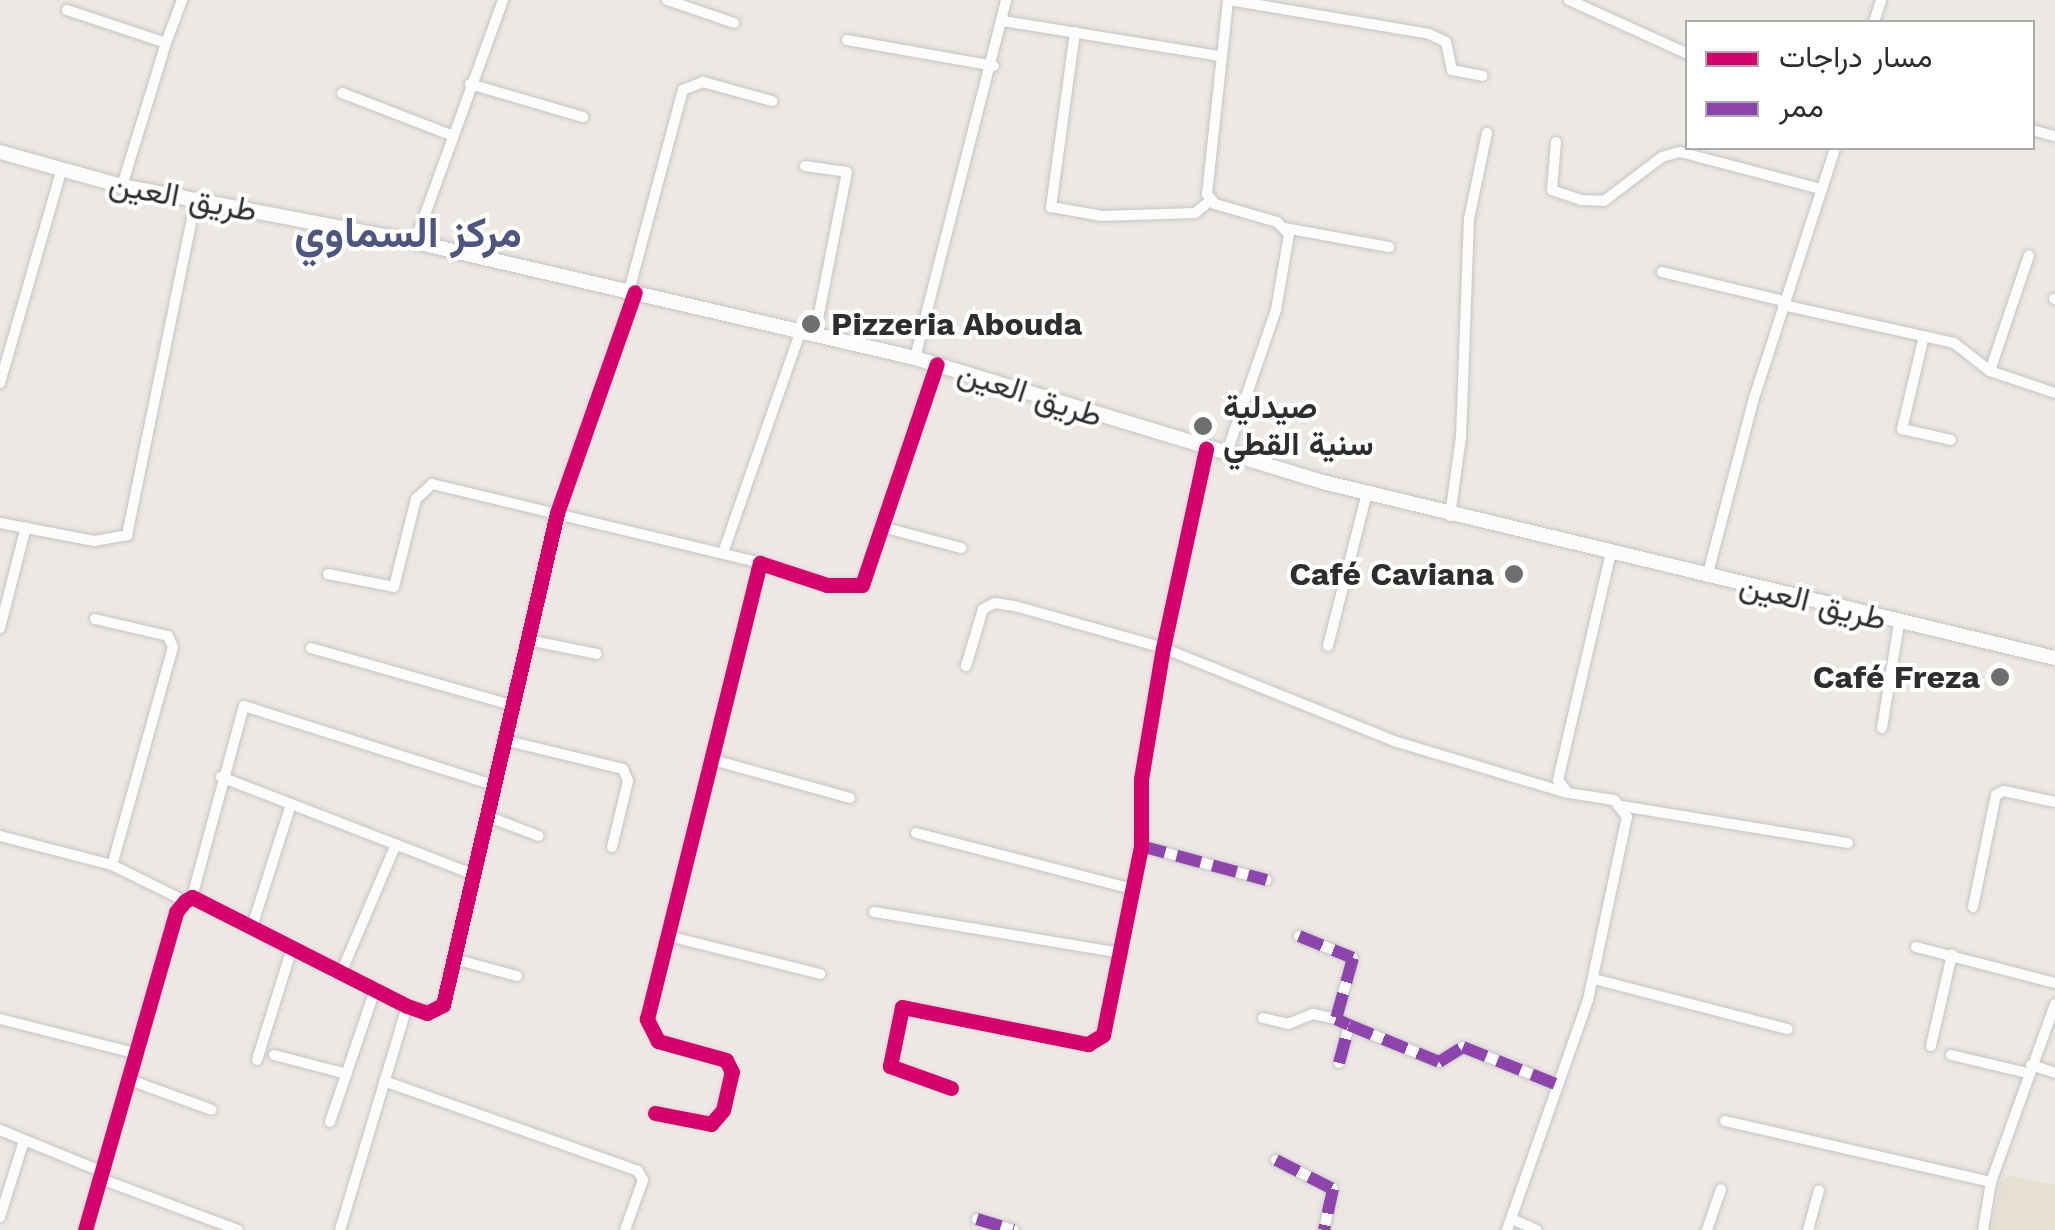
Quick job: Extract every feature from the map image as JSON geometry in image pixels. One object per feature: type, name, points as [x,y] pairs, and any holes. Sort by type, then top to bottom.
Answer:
[{"type":"main road","name":"طريق العين","points":[[1,155],[122,186],[415,242],[915,358],[1226,455],[1450,516],[2055,658]]},
{"type":"street","points":[[122,186],[182,0]]},
{"type":"street","points":[[415,242],[502,0]]},
{"type":"street","points":[[666,0],[734,23]]},
{"type":"street","points":[[915,358],[994,66],[1006,0]]},
{"type":"street","points":[[1075,32],[1052,207],[1102,216],[1195,213],[1210,201],[1228,0],[1429,34],[1446,42],[1452,70],[1482,76]]},
{"type":"street","points":[[1569,0],[1593,5],[1685,52]]},
{"type":"street","points":[[67,10],[166,43]]},
{"type":"street","points":[[1004,21],[1220,56]]},
{"type":"street","points":[[847,40],[994,66]]},
{"type":"street","points":[[0,836],[112,865],[252,927],[407,1006],[427,1013],[443,1004],[458,960],[557,514],[632,292],[682,90],[703,82],[772,102]]},
{"type":"street","points":[[470,84],[582,117]]},
{"type":"street","points":[[342,93],[451,135]]},
{"type":"street","points":[[1450,516],[1462,437],[1469,218],[1486,132]]},
{"type":"street","points":[[1556,142],[1554,194],[1581,200],[1604,200],[1662,157],[1680,152],[1821,188]]},
{"type":"street","points":[[1707,576],[1784,303],[1834,150]]},
{"type":"street","points":[[724,550],[808,332],[847,172],[806,166]]},
{"type":"street","points":[[0,383],[61,172]]},
{"type":"street","points":[[0,524],[94,541],[127,535],[196,200]]},
{"type":"street","points":[[1210,201],[1285,228],[1389,247]]},
{"type":"street","points":[[1226,455],[1276,310],[1285,228]]},
{"type":"street","points":[[1990,371],[2030,256]]},
{"type":"street","points":[[1662,272],[1924,336],[1972,352],[1990,371],[2055,392]]},
{"type":"street","points":[[1924,336],[1902,430],[1951,440]]},
{"type":"street","points":[[328,574],[394,587],[416,499],[428,485],[724,550],[858,588],[886,528],[938,364]]},
{"type":"street","points":[[951,1088],[890,1066],[900,1009],[1094,1044],[1104,1030],[1141,846],[1141,779],[1163,648],[1206,449]]},
{"type":"street","points":[[1328,646],[1368,493]]},
{"type":"street","points":[[0,628],[26,527]]},
{"type":"street","points":[[886,528],[960,548]]},
{"type":"street","points":[[1568,793],[1558,780],[1610,553]]},
{"type":"street","points":[[656,1113],[712,1124],[722,1110],[732,1072],[726,1060],[658,1041],[648,1028],[760,563]]},
{"type":"street","points":[[966,666],[983,609],[995,603],[1163,648],[1398,742],[1568,793],[1622,806],[1848,843]]},
{"type":"street","points":[[95,618],[168,636],[173,647],[112,865]]},
{"type":"street","points":[[1882,728],[1899,623]]},
{"type":"street","points":[[528,640],[596,654]]},
{"type":"street","points":[[311,648],[514,706]]},
{"type":"street","points":[[85,1230],[134,1053],[188,899],[244,706],[496,786]]},
{"type":"street","points":[[508,741],[624,769],[628,781],[612,847]]},
{"type":"street","points":[[714,760],[850,798]]},
{"type":"street","points":[[221,777],[475,875]]},
{"type":"street","points":[[1973,907],[1996,795],[2004,790],[2055,802]]},
{"type":"street","points":[[252,927],[291,804]]},
{"type":"street","points":[[1537,1230],[1510,1224],[1594,979],[1628,817],[1622,806]]},
{"type":"street","points":[[489,817],[539,836]]},
{"type":"street","points":[[916,833],[1133,889]]},
{"type":"street","points":[[341,972],[396,844]]},
{"type":"street","points":[[1141,846],[1266,880]]},
{"type":"street","points":[[874,912],[1122,953]]},
{"type":"street","points":[[668,936],[820,974]]},
{"type":"street","points":[[1300,936],[1353,958],[1336,1019]]},
{"type":"street","points":[[1916,947],[2055,983]]},
{"type":"street","points":[[257,1060],[292,948]]},
{"type":"street","points":[[1930,1046],[1952,954]]},
{"type":"street","points":[[458,960],[517,976]]},
{"type":"street","points":[[1594,979],[1788,1029]]},
{"type":"street","points":[[330,1122],[376,990]]},
{"type":"street","points":[[1984,1230],[1991,1182],[2055,1004]]},
{"type":"street","points":[[340,1230],[407,1006]]},
{"type":"street","points":[[1263,1018],[1288,1024],[1313,1014],[1336,1019],[1439,1062],[1464,1048],[1558,1085]]},
{"type":"street","points":[[0,1019],[134,1053]]},
{"type":"street","points":[[1339,1062],[1348,1024]]},
{"type":"street","points":[[274,1055],[347,1074]]},
{"type":"street","points":[[1950,1056],[2055,1072]]},
{"type":"street","points":[[127,1079],[212,1110]]},
{"type":"street","points":[[384,1081],[638,1170],[643,1180],[626,1230]]},
{"type":"street","points":[[1725,1121],[1991,1182]]},
{"type":"street","points":[[0,1130],[238,1230]]},
{"type":"street","points":[[0,1217],[24,1141]]},
{"type":"street","points":[[1276,1160],[1333,1189],[1324,1230]]},
{"type":"street","points":[[1707,1230],[1720,1190]]},
{"type":"street","points":[[1808,1230],[1819,1190]]},
{"type":"street","points":[[976,1218],[1013,1230]]},
{"type":"shaded area","points":[[2010,1176],[2055,1185],[2055,1230],[1991,1230],[2000,1182]]},
{"type":"marked path","points":[[1141,846],[1266,880]]},
{"type":"marked path","points":[[1299,936],[1353,958],[1336,1019],[1349,1025]]},
{"type":"marked path","points":[[1339,1063],[1349,1025],[1439,1062],[1463,1047],[1558,1085]]},
{"type":"marked path","points":[[1276,1160],[1333,1189],[1324,1230]]},
{"type":"marked path","points":[[977,1219],[1013,1230]]},
{"type":"cycle path","points":[[85,1230],[176,912],[185,901],[192,897],[407,1006],[427,1013],[443,1005],[557,513],[635,292]]},
{"type":"cycle path","points":[[655,1113],[711,1124],[723,1110],[732,1072],[726,1060],[658,1041],[647,1019],[760,563],[827,585],[862,585],[937,364]]},
{"type":"cycle path","points":[[951,1088],[890,1066],[902,1007],[1088,1044],[1103,1035],[1141,846],[1141,779],[1163,648],[1206,449]]},
{"type":"place","name":"Pizzeria Abouda","points":[[811,324]]},
{"type":"place","name":"صيدلية سنية القطي","points":[[1203,426]]},
{"type":"place","name":"Café Caviana","points":[[1514,574]]},
{"type":"place","name":"Café Freza","points":[[2000,677]]},
{"type":"district","name":"مركز السماوي","points":[[408,233]]}]
